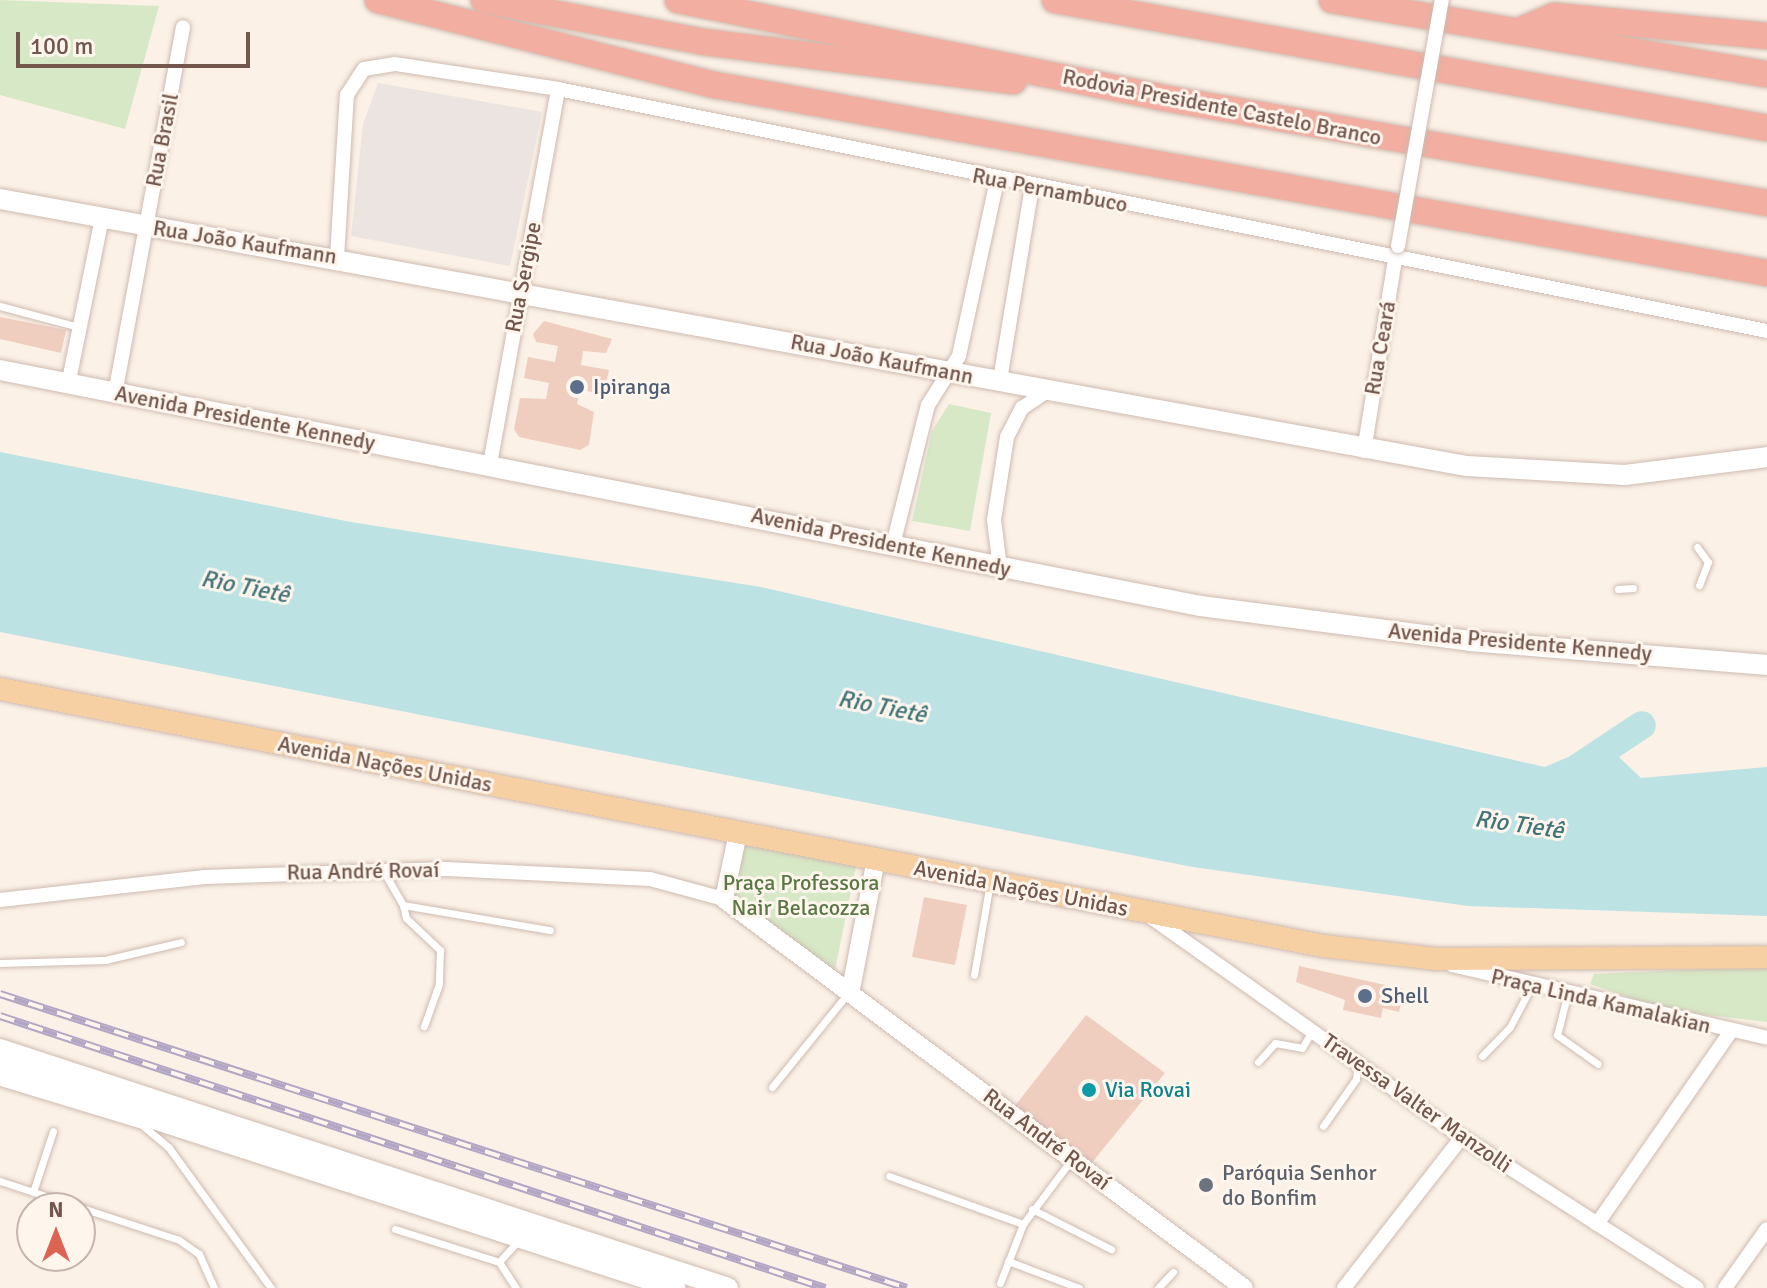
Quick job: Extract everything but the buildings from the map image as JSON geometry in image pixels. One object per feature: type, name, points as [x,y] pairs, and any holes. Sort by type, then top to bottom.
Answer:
[{"type":"highway","points":[[378,0],[715,85],[1767,273]]},
{"type":"highway","points":[[484,0],[704,42],[1158,97]]},
{"type":"highway","name":"Rodovia Presidente Castelo Branco","points":[[678,0],[1158,97],[1767,203]]},
{"type":"highway","points":[[1055,0],[1767,128]]},
{"type":"highway","points":[[1332,0],[1767,74]]},
{"type":"highway","points":[[1519,31],[1555,16],[1767,36]]},
{"type":"main road","name":"Rua João Kaufmann","points":[[0,199],[337,257],[952,374],[1050,388],[1364,451],[1582,475],[1767,457]]},
{"type":"main road","name":"Avenida Presidente Kennedy","points":[[0,370],[490,464],[1000,568],[1352,628],[1665,654],[1690,663],[1767,665]]},
{"type":"main road","points":[[1665,654],[1767,651]]},
{"type":"main road","name":"Avenida Nações Unidas","points":[[0,689],[1142,911],[1436,959],[1767,957]]},
{"type":"main road","points":[[0,1049],[728,1288]]},
{"type":"main road","points":[[0,1069],[675,1288]]},
{"type":"street","name":"Rua Ceará","points":[[1364,451],[1442,0]]},
{"type":"street","name":"Rua Brasil","points":[[115,394],[183,27]]},
{"type":"street","name":"Rua Pernambuco","points":[[337,257],[347,95],[353,78],[381,64],[558,89],[997,180],[1396,254],[1767,331]]},
{"type":"street","name":"Rua Sergipe","points":[[490,464],[558,89]]},
{"type":"street","points":[[893,545],[922,419],[952,374],[997,180]]},
{"type":"street","points":[[1000,380],[1032,186]]},
{"type":"street","points":[[68,385],[102,218]]},
{"type":"street","points":[[1000,568],[994,520],[1007,437],[1022,408],[1050,388]]},
{"type":"street","points":[[724,899],[738,833]]},
{"type":"street","points":[[851,989],[876,859]]},
{"type":"street","name":"Rua André Rovaí","points":[[0,900],[205,877],[383,870],[650,879],[724,899],[851,989],[1244,1288]]},
{"type":"street","name":"Travessa Valter Manzolli","points":[[1142,911],[1462,1137],[1697,1288]]},
{"type":"street","name":"Praça Linda Kamalakian","points":[[1436,959],[1532,985],[1767,1038]]},
{"type":"street","points":[[1597,1224],[1731,1031]]},
{"type":"street","points":[[1344,1288],[1462,1137]]},
{"type":"street","points":[[1725,1288],[1767,1229]]},
{"type":"lane","points":[[0,306],[80,327]]},
{"type":"lane","points":[[1697,547],[1708,562],[1699,585]]},
{"type":"lane","points":[[1618,589],[1633,588]]},
{"type":"lane","points":[[383,870],[403,905],[406,918],[440,950],[439,984],[424,1026]]},
{"type":"lane","points":[[974,975],[990,881]]},
{"type":"lane","points":[[403,905],[550,930]]},
{"type":"lane","points":[[0,963],[105,960],[181,942]]},
{"type":"lane","points":[[1482,1056],[1510,1027],[1532,985]]},
{"type":"lane","points":[[772,1087],[851,989]]},
{"type":"lane","points":[[1568,992],[1557,1035],[1598,1064]]},
{"type":"lane","points":[[1258,1062],[1275,1043],[1302,1048],[1312,1031]]},
{"type":"lane","points":[[1323,1126],[1356,1079],[1358,1063]]},
{"type":"lane","points":[[0,1082],[142,1125],[169,1148],[271,1288]]},
{"type":"lane","points":[[0,1181],[33,1192],[53,1131]]},
{"type":"lane","points":[[1000,1283],[1023,1224],[1073,1158]]},
{"type":"lane","points":[[889,1176],[1023,1224]]},
{"type":"lane","points":[[1032,1209],[1111,1249]]},
{"type":"lane","points":[[96,1213],[179,1240],[199,1254],[214,1288]]},
{"type":"lane","points":[[395,1229],[499,1262],[516,1288]]},
{"type":"lane","points":[[499,1262],[521,1238]]},
{"type":"lane","points":[[1008,1261],[1079,1288]]},
{"type":"lane","points":[[1158,1288],[1173,1272]]},
{"type":"shaded area","points":[[378,83],[542,112],[510,266],[351,236],[363,124]]},
{"type":"green space","points":[[0,0],[159,6],[125,129],[0,95]]},
{"type":"green space","points":[[949,404],[991,413],[970,531],[912,521],[932,431]]},
{"type":"green space","name":"Praça Professora Nair Belacozza","points":[[738,833],[858,856],[834,975],[724,899]]},
{"type":"green space","points":[[1767,966],[1767,1022],[1666,1010],[1590,984],[1594,974]]},
{"type":"water","name":"Rio Tietê","points":[[0,452],[351,522],[761,587],[1545,767],[1603,742],[1641,778],[1767,767],[1767,916],[1468,906],[1193,867],[0,632]]},
{"type":"waterway","points":[[1576,769],[1642,725]]},
{"type":"railway","points":[[0,994],[907,1288]]},
{"type":"railway","points":[[0,1016],[825,1288]]},
{"type":"place","name":"Ipiranga","points":[[577,387]]},
{"type":"place","name":"Shell","points":[[1365,996]]},
{"type":"place","name":"Via Rovai","points":[[1089,1090]]},
{"type":"place","name":"Paróquia Senhor do Bonfim","points":[[1206,1185]]}]
